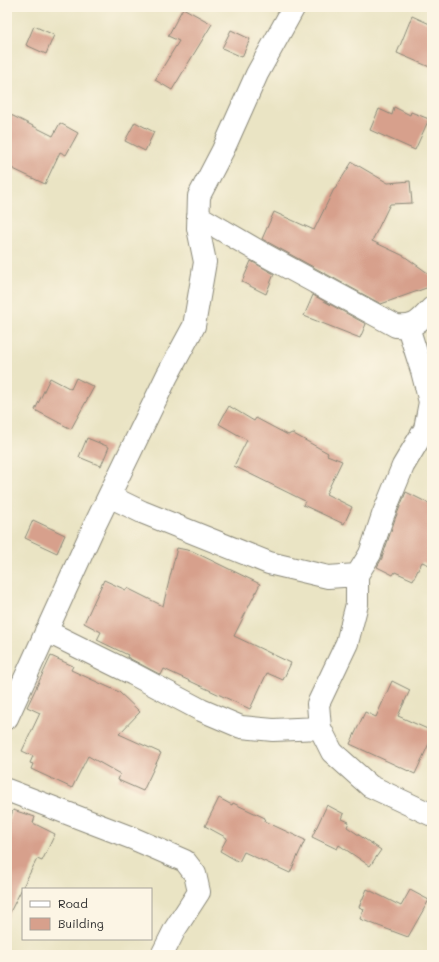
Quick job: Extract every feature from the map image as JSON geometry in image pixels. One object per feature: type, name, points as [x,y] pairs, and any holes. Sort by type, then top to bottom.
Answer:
[{"type":"street","points":[[7,718],[109,496],[167,376],[194,326],[205,262],[198,228],[200,196],[223,150],[257,74],[294,7]]},
{"type":"street","points":[[198,216],[265,256],[396,326],[408,327],[417,323],[432,308]]},
{"type":"street","points":[[408,327],[430,402],[425,429],[403,466],[383,515],[370,554],[357,575],[357,604],[347,643],[318,704],[320,728],[332,752],[370,786],[432,815]]},
{"type":"street","points":[[109,496],[142,512],[270,563],[328,577],[357,575]]},
{"type":"street","points":[[46,631],[201,710],[241,727],[273,730],[320,728]]},
{"type":"street","points":[[7,790],[132,838],[185,861],[195,874],[199,892],[175,929],[162,955]]},
{"type":"building","points":[[183,8],[212,24],[172,90],[155,80],[179,41],[168,36]]},
{"type":"building","points":[[412,16],[432,25],[432,68],[397,53]]},
{"type":"building","points":[[34,26],[54,35],[46,54],[26,45]]},
{"type":"building","points":[[231,30],[250,39],[242,57],[222,48]]},
{"type":"building","points":[[394,107],[410,115],[411,112],[429,119],[415,150],[370,130],[379,109],[392,115]]},
{"type":"building","points":[[7,113],[53,136],[60,123],[78,133],[66,155],[60,152],[45,184],[7,166]]},
{"type":"building","points":[[135,122],[154,132],[145,151],[125,141]]},
{"type":"building","points":[[352,162],[388,183],[410,181],[412,203],[390,204],[372,241],[404,256],[432,276],[432,286],[381,304],[262,239],[274,212],[314,230],[334,189]]},
{"type":"building","points":[[251,261],[274,274],[266,294],[242,282]]},
{"type":"building","points":[[313,295],[366,324],[360,338],[304,316]]},
{"type":"building","points":[[50,378],[71,389],[76,378],[94,387],[71,429],[35,410]]},
{"type":"building","points":[[229,406],[254,421],[256,418],[288,435],[292,433],[328,453],[327,455],[342,461],[326,494],[352,507],[344,524],[303,505],[305,501],[234,466],[247,440],[219,424]]},
{"type":"building","points":[[87,438],[109,447],[101,466],[79,457]]},
{"type":"building","points":[[406,492],[432,505],[432,566],[422,562],[413,580],[395,572],[393,575],[377,567],[382,558]]},
{"type":"building","points":[[33,520],[65,535],[57,553],[25,538]]},
{"type":"building","points":[[177,548],[192,551],[260,584],[234,636],[291,663],[283,680],[267,673],[250,709],[164,669],[161,675],[127,657],[128,655],[97,640],[101,632],[84,623],[104,580],[126,590],[127,588],[163,606]]},
{"type":"building","points":[[51,656],[73,666],[71,670],[119,692],[140,712],[119,734],[161,753],[143,791],[118,780],[120,774],[88,756],[72,788],[31,769],[33,764],[30,763],[33,756],[22,751],[40,713],[27,707]]},
{"type":"building","points":[[392,681],[410,690],[398,716],[432,731],[432,737],[415,774],[350,744],[365,712],[376,717]]},
{"type":"building","points":[[219,798],[232,805],[233,803],[265,818],[264,821],[305,840],[290,873],[244,852],[239,862],[220,851],[227,838],[205,826]]},
{"type":"building","points":[[327,805],[344,814],[342,819],[349,822],[347,827],[381,850],[370,866],[339,845],[337,849],[312,837]]},
{"type":"building","points":[[13,810],[35,817],[33,823],[55,834],[42,861],[37,859],[7,918],[7,828]]},
{"type":"building","points":[[367,889],[401,906],[410,890],[429,900],[408,937],[360,919],[364,909],[359,907]]}]
